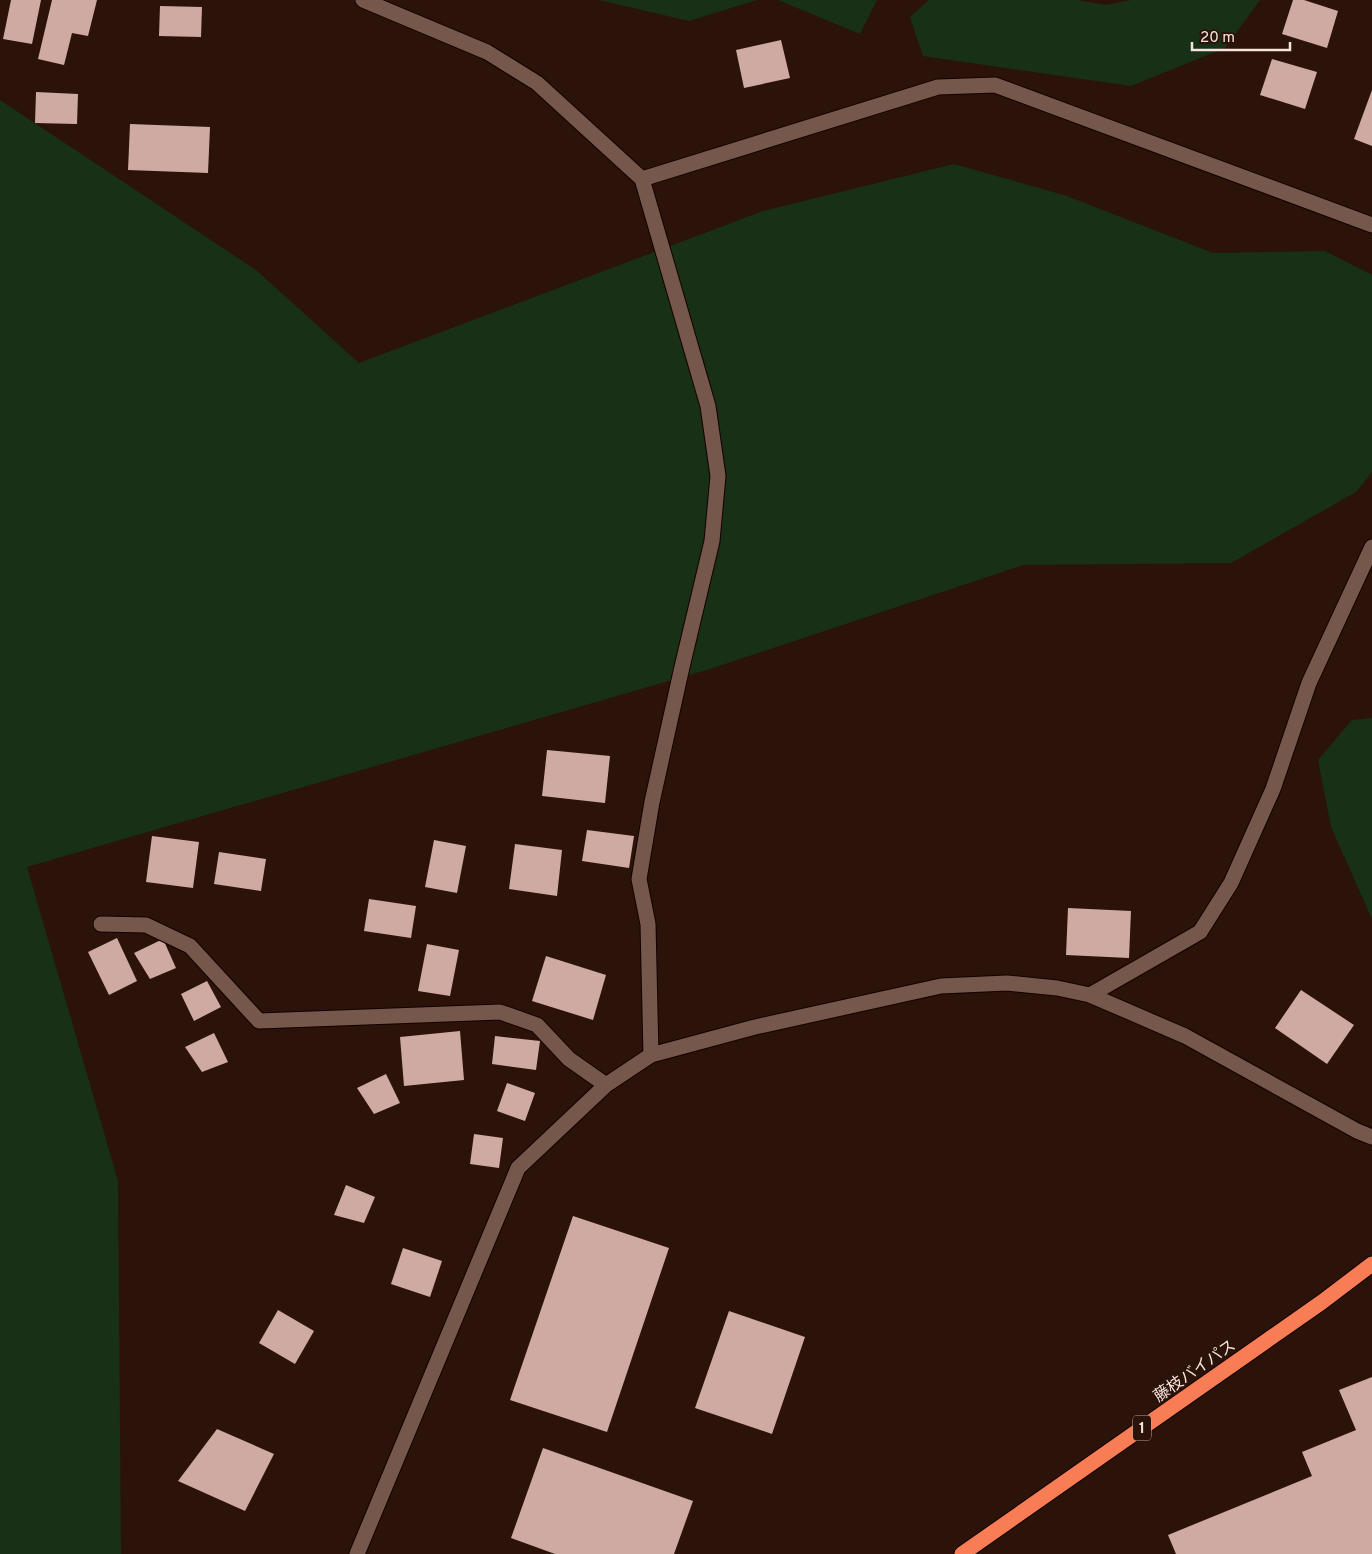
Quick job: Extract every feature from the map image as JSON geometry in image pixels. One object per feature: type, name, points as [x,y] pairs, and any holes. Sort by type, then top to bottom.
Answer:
[{"type":"highway","points":[[1322,1302],[1372,1253]]},
{"type":"highway","name":"藤枝バイパス","points":[[962,1554],[1322,1302],[1372,1264]]},
{"type":"highway","points":[[1322,1302],[1372,1270]]},
{"type":"street","points":[[363,0],[487,52],[537,84],[642,179],[708,406],[718,476],[712,541],[654,792],[639,879],[648,924],[651,1055]]},
{"type":"street","points":[[642,179],[938,87],[994,85],[1372,225]]},
{"type":"street","points":[[1090,995],[1200,932],[1231,883],[1273,789],[1310,683],[1372,547]]},
{"type":"street","points":[[101,924],[146,925],[190,946],[260,1021],[500,1012],[537,1025],[570,1059],[606,1084]]},
{"type":"street","points":[[358,1554],[518,1168],[606,1084],[651,1055],[756,1027],[941,986],[1007,983],[1057,988],[1090,995],[1185,1036],[1357,1131],[1372,1137]]},
{"type":"green space","points":[[599,0],[757,0],[689,21]]},
{"type":"green space","points":[[778,0],[877,0],[860,34]]},
{"type":"green space","points":[[929,0],[1077,0],[1106,5],[1131,0],[1260,0],[1225,48],[1131,86],[923,56],[910,17]]},
{"type":"green space","points":[[0,100],[256,270],[359,363],[763,211],[954,164],[1067,196],[1213,253],[1325,251],[1372,275],[1372,472],[1356,492],[1231,563],[1023,565],[710,669],[27,867],[118,1181],[121,1554],[0,1554]]},
{"type":"green space","points":[[1372,718],[1372,919],[1331,827],[1318,760],[1352,720]]},
{"type":"building","points":[[11,0],[41,0],[32,44],[3,39]]},
{"type":"building","points":[[52,0],[97,0],[88,36],[72,33],[64,65],[38,59]]},
{"type":"building","points":[[1293,0],[1304,0],[1338,11],[1327,48],[1282,34]]},
{"type":"building","points":[[160,6],[202,7],[201,37],[159,36]]},
{"type":"building","points":[[781,40],[790,78],[744,88],[736,50]]},
{"type":"building","points":[[1272,59],[1317,72],[1305,109],[1260,95]]},
{"type":"building","points":[[1372,90],[1372,146],[1354,139]]},
{"type":"building","points":[[36,92],[78,94],[77,124],[35,123]]},
{"type":"building","points":[[130,124],[210,127],[208,173],[128,170]]},
{"type":"building","points":[[547,750],[610,756],[605,803],[542,796]]},
{"type":"building","points":[[587,830],[634,836],[629,868],[582,861]]},
{"type":"building","points":[[152,836],[199,842],[193,888],[146,882]]},
{"type":"building","points":[[434,840],[466,846],[457,893],[425,887]]},
{"type":"building","points":[[515,844],[562,850],[557,896],[509,889]]},
{"type":"building","points":[[219,852],[266,859],[261,891],[214,884]]},
{"type":"building","points":[[369,899],[416,906],[411,938],[364,931]]},
{"type":"building","points":[[1068,908],[1131,911],[1129,958],[1066,955]]},
{"type":"building","points":[[117,938],[137,981],[109,995],[88,952]]},
{"type":"building","points":[[163,939],[176,968],[150,979],[134,953]]},
{"type":"building","points":[[427,944],[459,950],[450,996],[418,991]]},
{"type":"building","points":[[546,956],[606,975],[593,1020],[532,1001]]},
{"type":"building","points":[[207,981],[221,1007],[194,1021],[181,994]]},
{"type":"building","points":[[1301,990],[1354,1025],[1327,1064],[1275,1028]]},
{"type":"building","points":[[460,1031],[464,1080],[404,1086],[400,1037]]},
{"type":"building","points":[[214,1033],[228,1062],[202,1072],[185,1047]]},
{"type":"building","points":[[495,1036],[540,1041],[536,1070],[492,1064]]},
{"type":"building","points":[[386,1074],[400,1103],[374,1114],[357,1088]]},
{"type":"building","points":[[507,1083],[535,1093],[525,1121],[497,1111]]},
{"type":"building","points":[[474,1134],[503,1138],[499,1168],[470,1164]]},
{"type":"building","points":[[346,1185],[375,1197],[364,1223],[334,1215]]},
{"type":"building","points":[[573,1216],[669,1248],[607,1432],[510,1400]]},
{"type":"building","points":[[403,1248],[442,1261],[430,1297],[391,1284]]},
{"type":"building","points":[[278,1310],[314,1331],[295,1364],[259,1343]]},
{"type":"building","points":[[729,1311],[805,1337],[772,1434],[695,1408]]},
{"type":"building","points":[[1372,1377],[1372,1554],[1176,1554],[1168,1535],[1312,1476],[1302,1452],[1356,1430],[1339,1390]]},
{"type":"building","points":[[217,1429],[274,1454],[245,1511],[178,1481]]},
{"type":"building","points":[[543,1448],[693,1501],[674,1554],[555,1554],[511,1538]]}]
